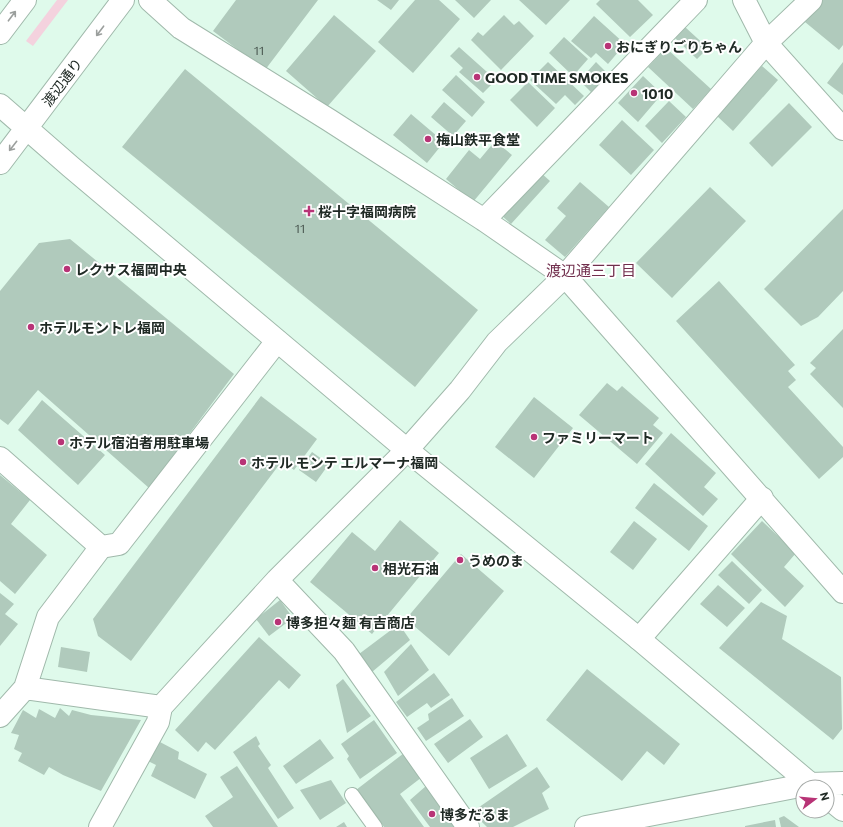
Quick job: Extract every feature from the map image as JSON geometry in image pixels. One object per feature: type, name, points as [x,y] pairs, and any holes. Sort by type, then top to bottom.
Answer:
[{"type":"street","points":[[0,33],[25,0]]},
{"type":"street","name":"渡辺通り","points":[[0,163],[28,128],[123,0]]},
{"type":"street","points":[[150,0],[181,28],[329,120],[484,220],[566,276],[843,592]]},
{"type":"street","points":[[484,220],[696,0]]},
{"type":"street","points":[[744,0],[766,43],[841,125]]},
{"type":"street","points":[[100,827],[158,722],[161,707],[277,580],[407,450],[460,390],[497,342],[566,276],[766,43],[811,0]]},
{"type":"street","points":[[0,105],[407,450],[639,639],[804,779]]},
{"type":"street","points":[[2,708],[25,688],[48,617],[101,547],[119,544],[277,341]]},
{"type":"street","points":[[0,458],[101,547]]},
{"type":"street","points":[[639,639],[762,498]]},
{"type":"street","points":[[277,580],[344,651],[468,827]]},
{"type":"street","points":[[25,688],[161,707]]},
{"type":"street","points":[[586,827],[795,794]]},
{"type":"street","points":[[835,804],[843,810]]},
{"type":"lane","points":[[352,795],[374,827]]},
{"type":"shaded area","points":[[57,0],[68,0],[33,46],[26,41]]},
{"type":"building","points":[[236,0],[318,0],[265,70],[213,31]]},
{"type":"building","points":[[377,0],[399,0],[391,10]]},
{"type":"building","points":[[415,0],[439,0],[460,19],[413,73],[378,42]]},
{"type":"building","points":[[455,0],[491,0],[474,18]]},
{"type":"building","points":[[519,0],[570,0],[546,25]]},
{"type":"building","points":[[600,0],[638,0],[653,15],[630,37],[596,4]]},
{"type":"building","points":[[823,0],[843,0],[843,45],[839,50],[805,22]]},
{"type":"building","points":[[334,15],[376,51],[327,107],[286,71]]},
{"type":"building","points":[[504,15],[514,25],[519,21],[534,36],[501,70],[471,40],[478,32],[483,36]]},
{"type":"building","points":[[594,16],[625,44],[608,64],[596,53],[591,58],[571,41]]},
{"type":"building","points":[[685,27],[708,48],[697,59],[675,38]]},
{"type":"building","points":[[564,37],[588,59],[573,76],[549,53]]},
{"type":"building","points":[[459,47],[496,80],[483,93],[459,72],[463,68],[450,56]]},
{"type":"building","points":[[666,48],[711,89],[693,109],[648,67]]},
{"type":"building","points":[[548,62],[584,96],[575,105],[565,95],[556,104],[530,80]]},
{"type":"building","points":[[596,62],[608,74],[591,92],[582,83],[589,75],[588,71]]},
{"type":"building","points":[[843,62],[843,95],[827,83]]},
{"type":"building","points":[[762,66],[778,80],[733,131],[717,116]]},
{"type":"building","points":[[185,69],[478,310],[415,387],[122,147]]},
{"type":"building","points":[[456,75],[485,102],[472,117],[442,90]]},
{"type":"building","points":[[643,76],[662,94],[638,122],[618,103]]},
{"type":"building","points":[[528,82],[555,108],[537,127],[510,100]]},
{"type":"building","points":[[669,101],[686,117],[662,143],[645,126]]},
{"type":"building","points":[[444,102],[466,121],[453,136],[431,117]]},
{"type":"building","points":[[789,103],[812,127],[772,167],[749,143]]},
{"type":"building","points":[[411,114],[444,142],[427,163],[393,135]]},
{"type":"building","points":[[622,120],[654,150],[631,175],[599,145]]},
{"type":"building","points":[[495,141],[512,155],[473,202],[446,179],[469,150],[480,159]]},
{"type":"building","points":[[540,172],[550,181],[511,224],[501,215]]},
{"type":"building","points":[[580,182],[609,207],[565,257],[545,240],[566,216],[557,208]]},
{"type":"building","points":[[710,187],[746,221],[672,298],[636,263]]},
{"type":"building","points":[[843,209],[843,291],[818,317],[801,326],[764,289]]},
{"type":"building","name":"ホテルモントレ福岡","points":[[70,239],[234,374],[149,488],[38,390],[8,425],[0,419],[0,291],[39,243]]},
{"type":"building","points":[[719,281],[795,365],[788,371],[796,380],[788,387],[843,447],[843,457],[819,479],[676,321]]},
{"type":"building","points":[[843,329],[843,408],[810,374],[816,368],[810,363]]},
{"type":"building","points":[[607,383],[617,391],[622,386],[659,418],[653,425],[663,433],[637,464],[579,415]]},
{"type":"building","name":"ホテル モンテ エルマーナ福岡","points":[[261,396],[317,439],[294,470],[282,461],[131,661],[98,636],[93,619]]},
{"type":"building","name":"ファミリーマート","points":[[534,397],[573,428],[534,478],[495,447]]},
{"type":"building","name":"ホテル宿泊者用駐車場","points":[[42,400],[105,455],[78,485],[18,430]]},
{"type":"building","points":[[671,433],[716,473],[704,487],[718,499],[703,516],[645,464]]},
{"type":"building","points":[[312,452],[329,464],[316,482],[299,470]]},
{"type":"building","points":[[0,475],[30,500],[11,524],[47,555],[15,594],[0,581]]},
{"type":"building","points":[[654,483],[708,526],[689,551],[635,508]]},
{"type":"building","name":"相光石油","points":[[400,520],[439,553],[372,634],[310,582],[352,532],[375,551]]},
{"type":"building","points":[[634,521],[657,539],[633,570],[610,552]]},
{"type":"building","points":[[762,521],[796,553],[784,567],[804,586],[785,607],[731,554]]},
{"type":"building","points":[[461,554],[504,591],[449,656],[406,619]]},
{"type":"building","points":[[732,561],[762,590],[749,604],[718,575]]},
{"type":"building","points":[[718,585],[745,608],[727,627],[700,604]]},
{"type":"building","points":[[0,593],[14,604],[5,614],[18,624],[0,646]]},
{"type":"building","points":[[280,600],[293,618],[269,636],[256,619]]},
{"type":"building","points":[[761,602],[787,616],[782,639],[841,677],[842,729],[833,740],[719,648]]},
{"type":"building","points":[[399,624],[410,640],[372,672],[359,654]]},
{"type":"building","points":[[259,637],[301,675],[289,689],[279,680],[215,750],[206,742],[198,752],[175,730]]},
{"type":"building","points":[[411,644],[429,670],[398,696],[384,672]]},
{"type":"building","points":[[61,647],[90,652],[87,672],[58,667]]},
{"type":"building","points":[[587,669],[680,744],[664,765],[647,751],[622,781],[546,720]]},
{"type":"building","points":[[434,673],[450,695],[431,708],[427,703],[407,717],[396,702]]},
{"type":"building","points":[[343,679],[371,716],[347,733],[336,685]]},
{"type":"building","points":[[452,698],[464,716],[426,741],[417,728],[429,720],[428,714]]},
{"type":"building","points":[[60,708],[69,716],[72,710],[91,715],[141,720],[101,791],[63,775],[49,767],[44,775],[18,761],[22,753],[14,749],[19,735],[11,733],[23,710],[36,718],[39,709],[55,718]]},
{"type":"building","points":[[470,719],[483,737],[448,763],[434,744]]},
{"type":"building","points":[[374,720],[397,753],[360,779],[347,759],[349,756],[341,744]]},
{"type":"building","points":[[507,734],[527,766],[489,789],[470,758]]},
{"type":"building","points":[[256,736],[260,744],[258,746],[271,765],[268,768],[294,808],[278,819],[233,752]]},
{"type":"building","points":[[320,739],[334,758],[296,784],[283,766]]},
{"type":"building","points":[[158,741],[179,752],[178,759],[207,774],[195,799],[151,776],[156,765],[148,761]]},
{"type":"building","points":[[408,750],[426,774],[400,794],[424,827],[384,827],[356,790]]},
{"type":"building","points":[[237,766],[278,827],[213,827],[205,816],[233,797],[220,777]]},
{"type":"building","points":[[537,767],[550,787],[542,793],[549,809],[513,827],[487,827],[472,812]]},
{"type":"building","points":[[331,780],[346,803],[320,820],[300,790]]},
{"type":"building","name":"博多だるま","points":[[426,786],[455,827],[430,827],[410,800]]},
{"type":"building","points":[[784,816],[799,827],[781,827],[779,818]]},
{"type":"building","points":[[775,820],[776,827],[745,827],[745,826]]},
{"type":"building","points":[[344,822],[347,827],[336,827]]},
{"type":"place","name":"おにぎりごりちゃん","points":[[608,46]]},
{"type":"place","name":"GOOD TIME SMOKES","points":[[477,77]]},
{"type":"place","name":"1010","points":[[634,93]]},
{"type":"place","name":"梅山鉄平食堂","points":[[428,139]]},
{"type":"place","name":"桜十字福岡病院","points":[[309,211]]},
{"type":"place","name":"レクサス福岡中央","points":[[67,269]]},
{"type":"place","name":"ホテルモントレ福岡","points":[[31,327]]},
{"type":"place","name":"ファミリーマート","points":[[534,437]]},
{"type":"place","name":"ホテル宿泊者用駐車場","points":[[61,442]]},
{"type":"place","name":"ホテル モンテ エルマーナ福岡","points":[[243,462]]},
{"type":"place","name":"うめのま","points":[[460,560]]},
{"type":"place","name":"相光石油","points":[[375,568]]},
{"type":"place","name":"博多担々麺 有吉商店","points":[[278,622]]},
{"type":"place","name":"博多だるま","points":[[432,814]]},
{"type":"district","name":"渡辺通三丁目","points":[[591,270]]}]
